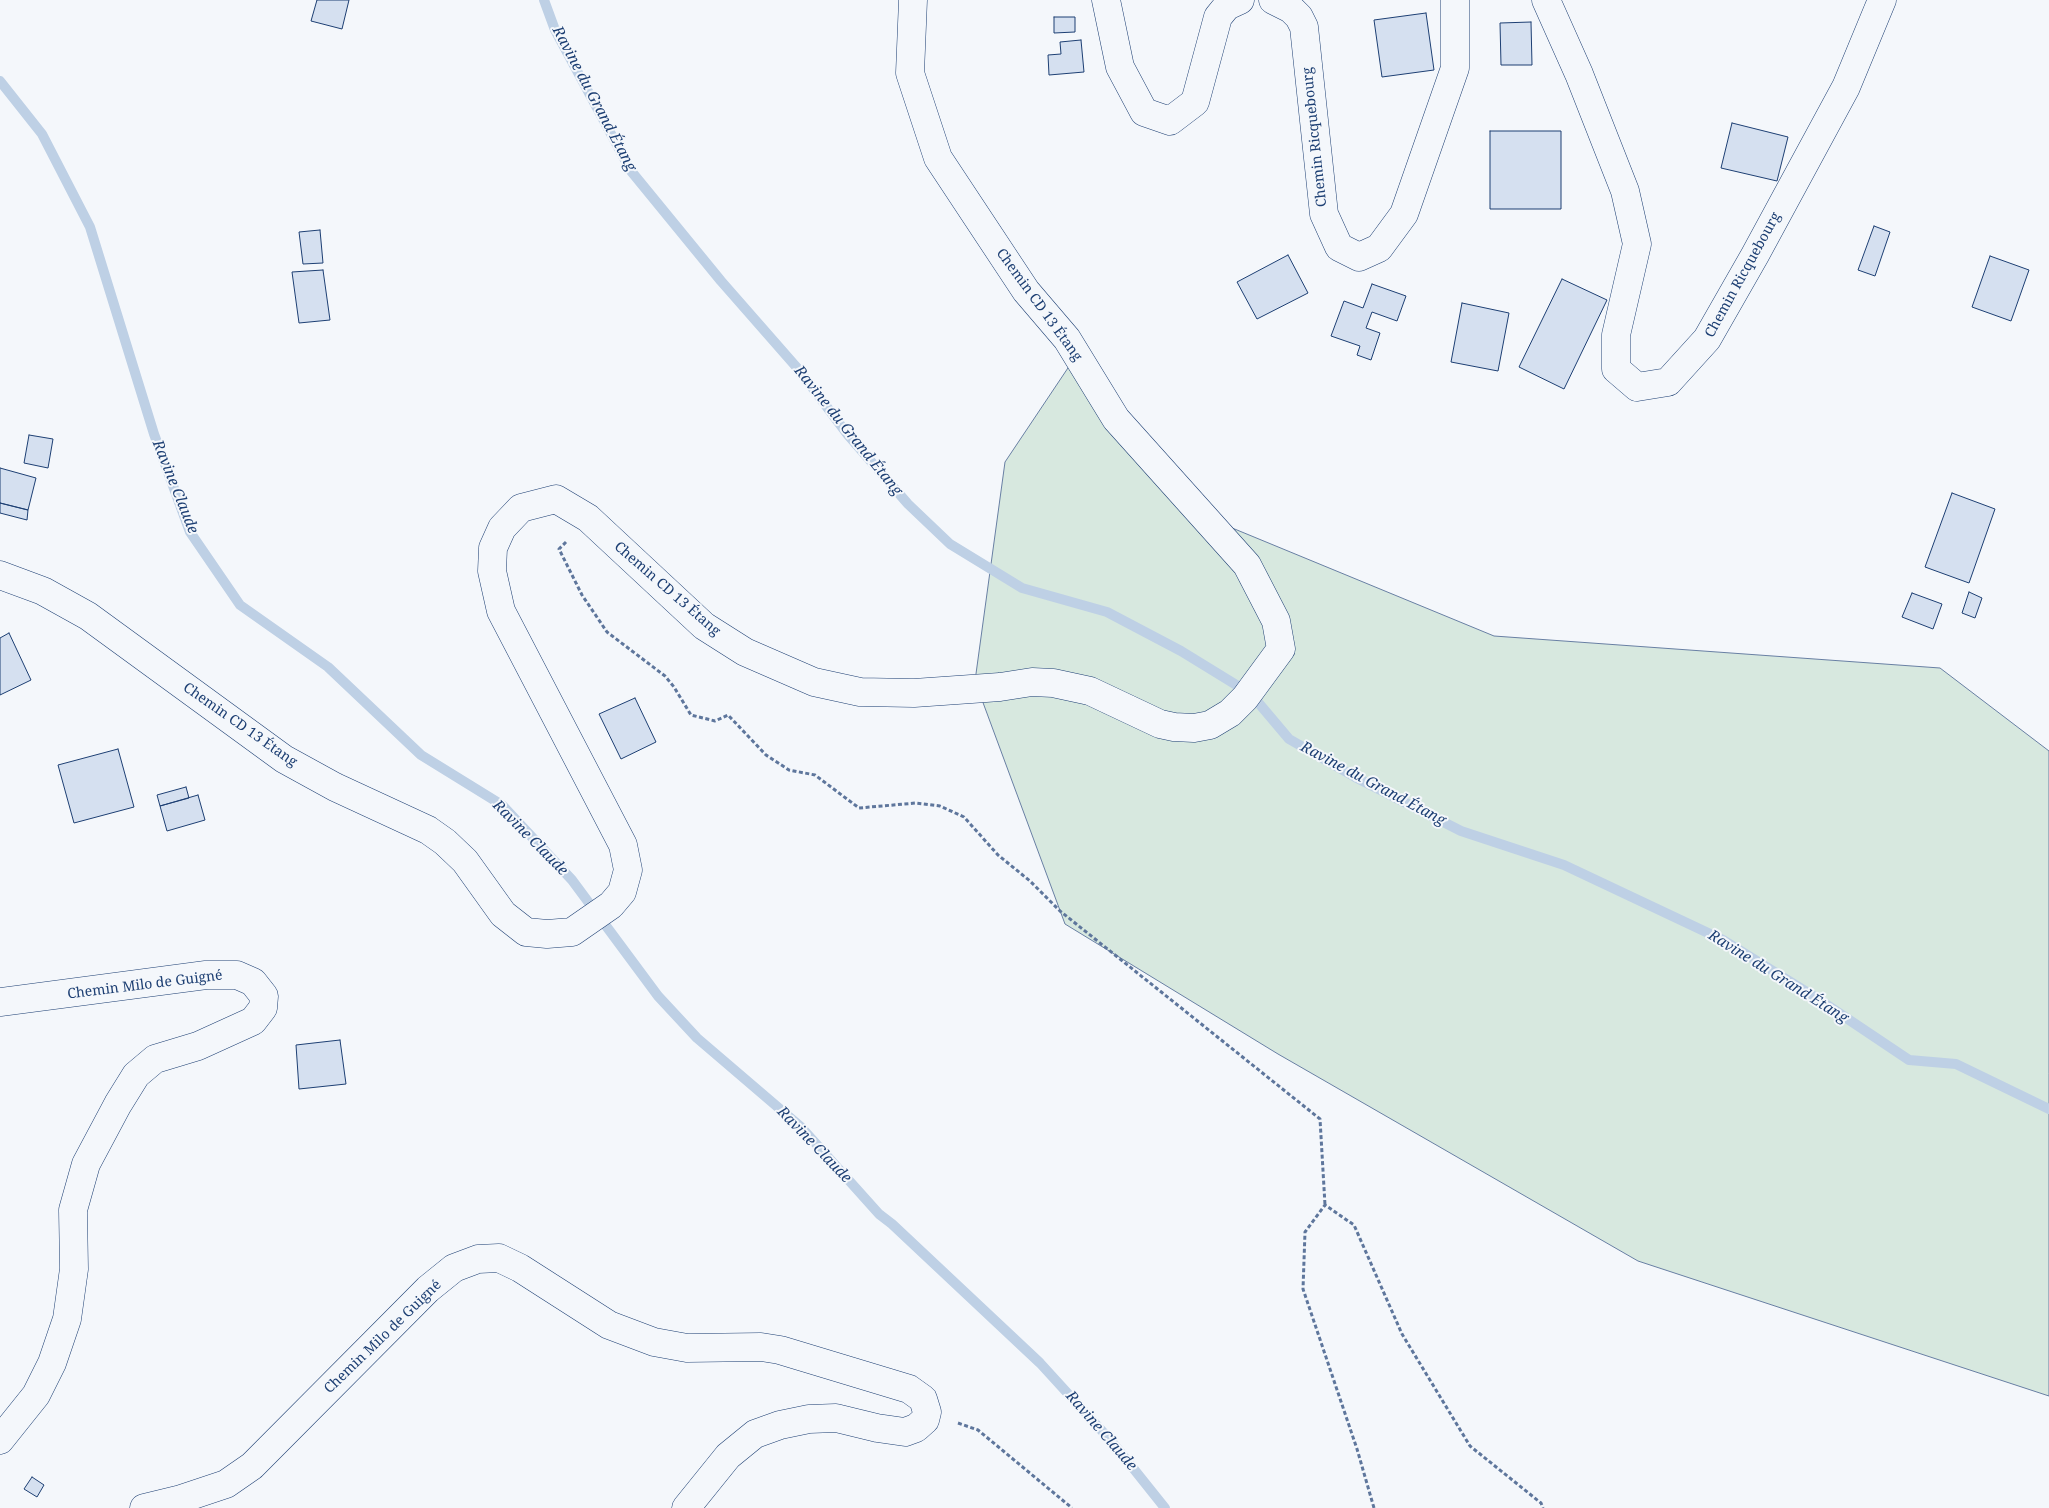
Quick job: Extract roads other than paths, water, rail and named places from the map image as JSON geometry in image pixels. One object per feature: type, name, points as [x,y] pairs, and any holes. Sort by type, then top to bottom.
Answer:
[{"type":"street","name":"Chemin CD 13 Étang","points":[[0,575],[43,591],[88,616],[284,759],[335,787],[428,830],[445,842],[465,861],[503,914],[526,932],[547,934],[572,932],[611,905],[622,892],[628,870],[623,845],[501,611],[492,571],[493,548],[502,528],[521,508],[556,499],[588,518],[704,626],[745,652],[814,682],[860,692],[914,693],[1032,682],[1053,683],[1090,691],[1160,724],[1174,727],[1194,728],[1210,725],[1230,713],[1245,698],[1281,649],[1276,621],[1247,565],[1116,420],[1067,339],[1026,291],[938,158],[910,73],[913,0]]},
{"type":"street","points":[[1106,0],[1120,67],[1144,112],[1170,121],[1195,102],[1218,16],[1228,6],[1240,0]]},
{"type":"street","name":"Chemin Ricquebourg","points":[[1273,0],[1291,9],[1299,17],[1304,27],[1324,214],[1339,247],[1359,257],[1379,248],[1404,214],[1454,68],[1455,0]]},
{"type":"street","name":"Chemin Ricquebourg","points":[[1546,0],[1579,74],[1625,191],[1636,244],[1616,335],[1616,369],[1637,387],[1668,382],[1707,339],[1755,255],[1846,86],[1882,0]]},
{"type":"street","name":"Chemin Milo de Guigné","points":[[0,1002],[206,976],[237,975],[254,982],[264,996],[263,1008],[253,1021],[198,1046],[154,1059],[136,1075],[118,1104],[86,1164],[73,1210],[74,1269],[67,1319],[55,1354],[36,1395],[0,1440]]},
{"type":"street","name":"Chemin Milo de Guigné","points":[[144,1508],[181,1499],[226,1484],[252,1466],[428,1289],[454,1268],[478,1259],[499,1258],[520,1268],[609,1325],[654,1342],[687,1348],[761,1347],[780,1350],[909,1389],[923,1399],[926,1412],[925,1420],[916,1428],[905,1432],[877,1428],[836,1418],[809,1419],[780,1425],[755,1434],[728,1456],[686,1508]]},
{"type":"waterway","name":"Ravine du Grand Étang","points":[[544,0],[555,30],[631,171],[721,281],[799,370],[848,435],[908,504],[950,544],[1022,588],[1107,612],[1181,651],[1251,694],[1289,739],[1355,777],[1461,831],[1564,865],[1723,940],[1818,999],[1909,1060],[1956,1064],[2049,1109]]},
{"type":"waterway","name":"Ravine Claude","points":[[0,81],[42,134],[90,227],[154,434],[190,532],[240,605],[328,667],[421,755],[502,805],[572,880],[658,996],[697,1038],[801,1127],[879,1214],[1040,1363],[1113,1443],[1165,1508]]}]
